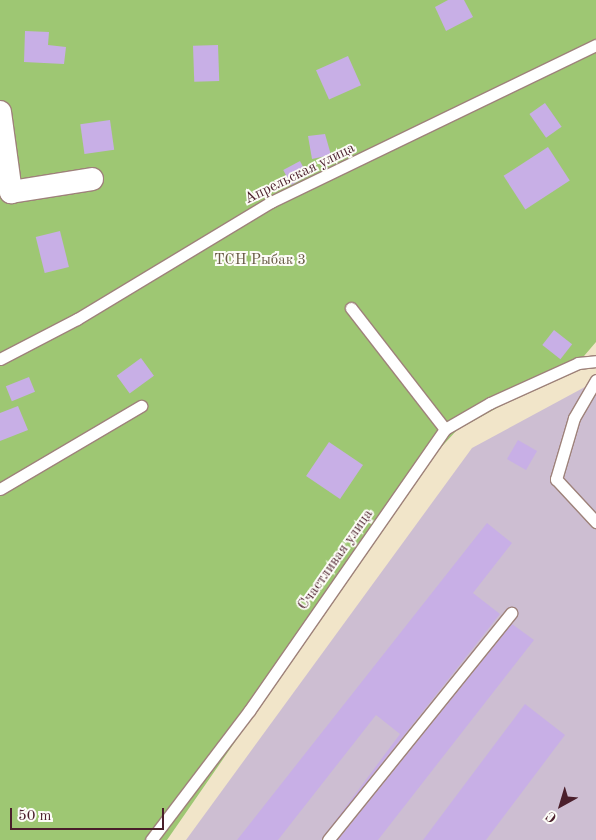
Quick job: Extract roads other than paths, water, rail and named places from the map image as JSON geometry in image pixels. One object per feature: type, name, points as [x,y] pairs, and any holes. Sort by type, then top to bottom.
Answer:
[{"type":"street","points":[[0,112],[11,192],[92,179]]},
{"type":"lane","name":"Апрельская улица","points":[[0,360],[77,319],[271,202],[596,45]]},
{"type":"lane","points":[[351,308],[445,429]]},
{"type":"lane","name":"Счастливая улица","points":[[151,840],[249,711],[445,429],[490,403],[578,363],[596,361]]},
{"type":"lane","points":[[596,380],[574,418],[556,479],[596,522]]},
{"type":"lane","points":[[0,490],[141,406]]},
{"type":"lane","points":[[328,840],[511,613]]},
{"type":"park label","name":"ТСН Рыбак 3","points":[[260,261]]}]
